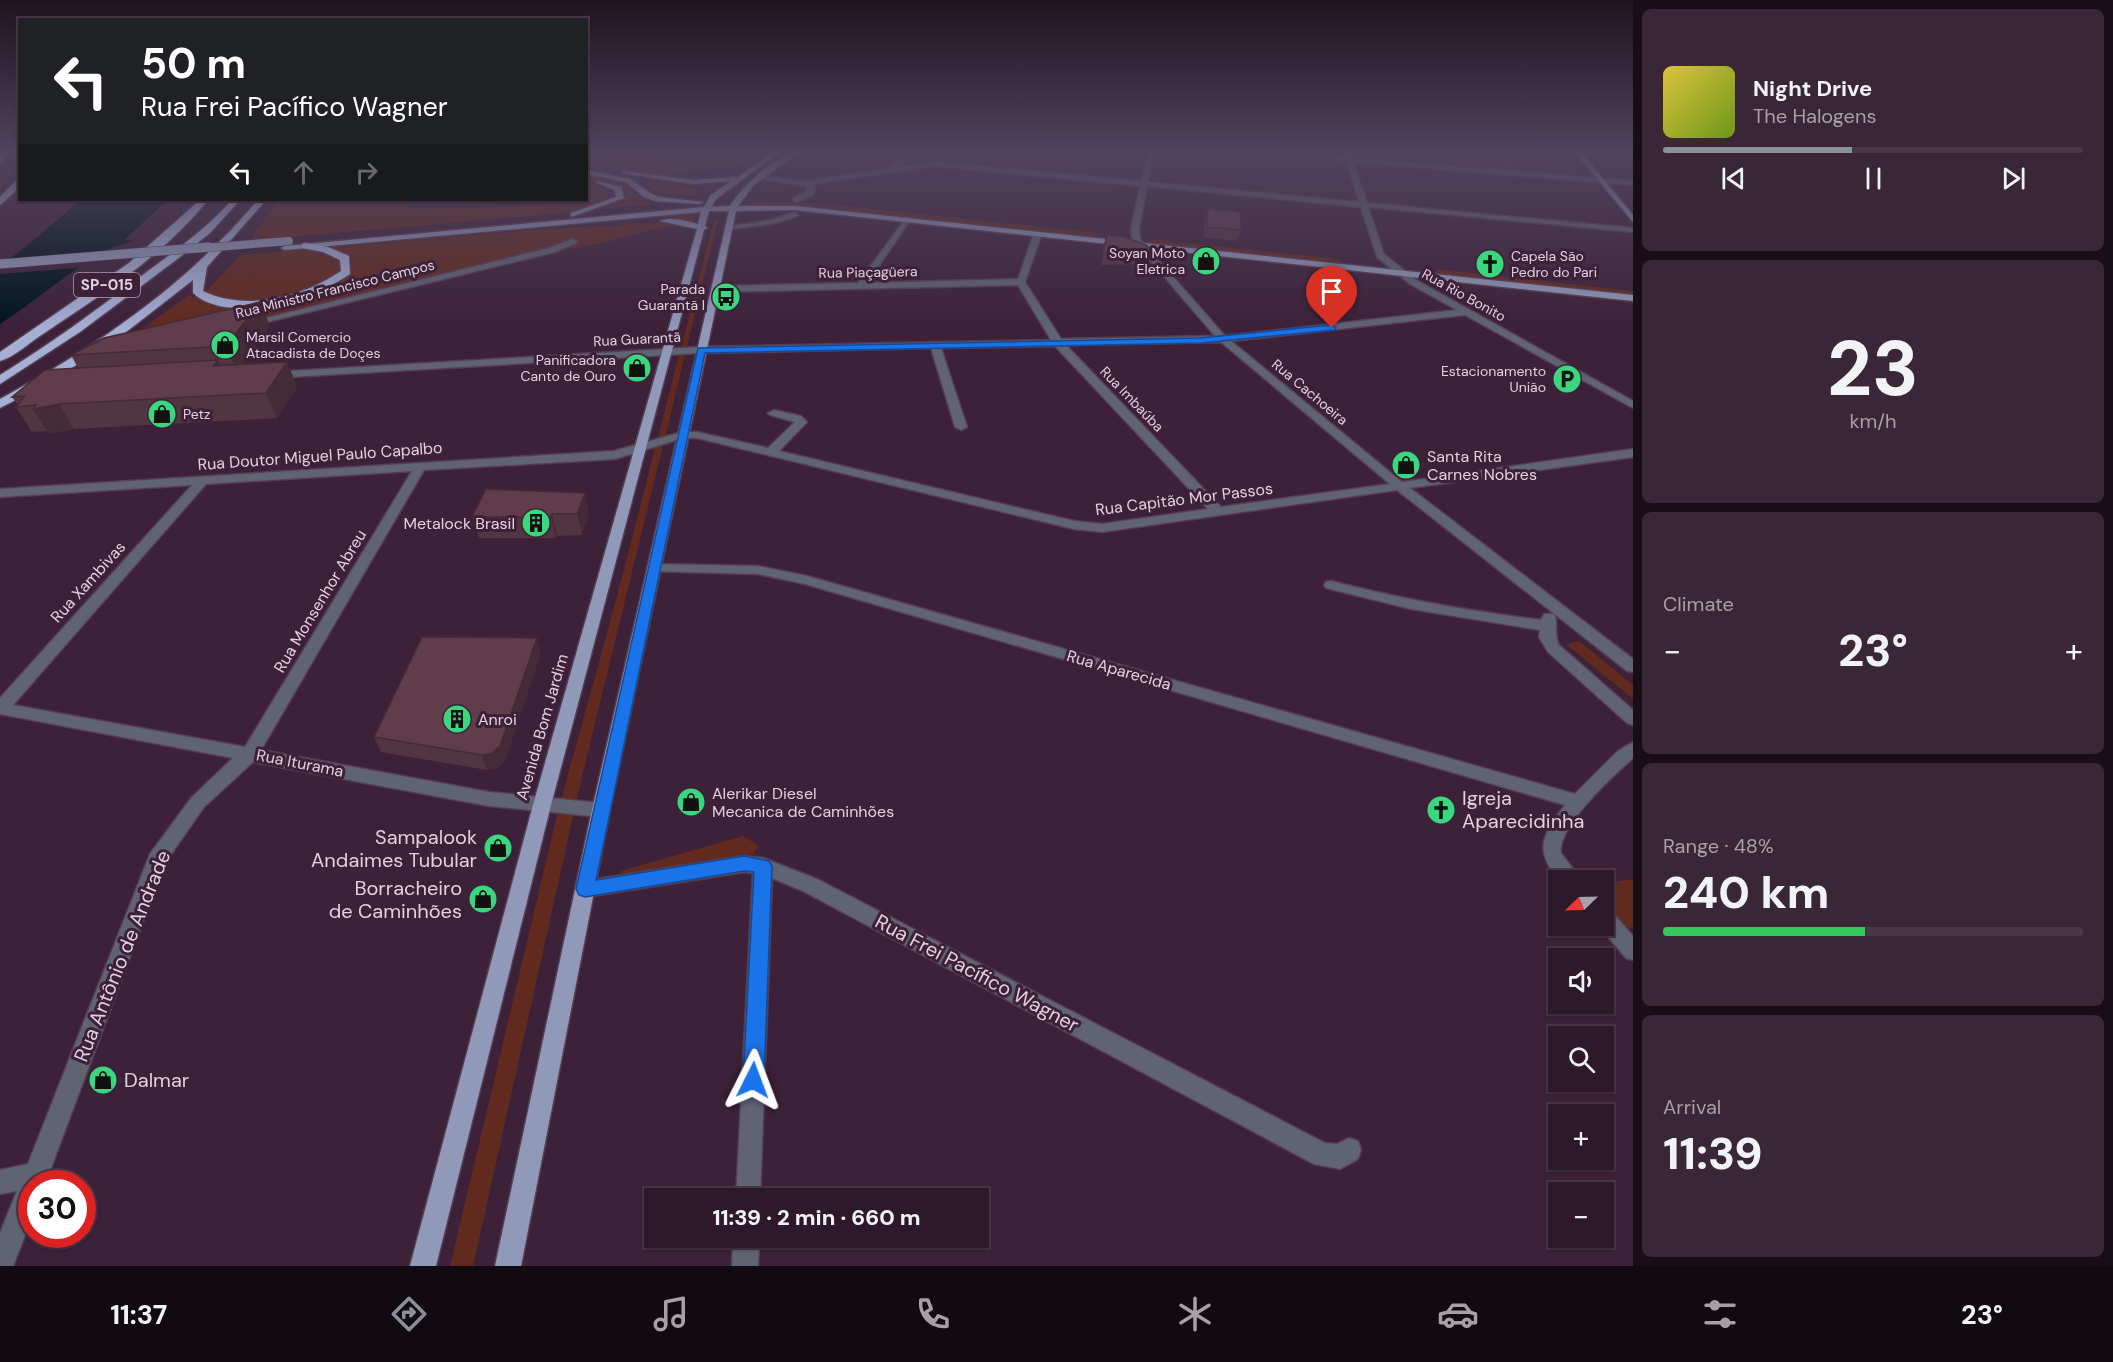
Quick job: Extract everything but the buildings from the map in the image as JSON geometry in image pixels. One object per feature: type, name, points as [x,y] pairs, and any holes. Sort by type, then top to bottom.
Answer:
[{"type":"highway","name":"SP-015","points":[[0,357],[116,278],[193,211]]},
{"type":"highway","points":[[0,380],[65,340],[167,263],[225,211]]},
{"type":"highway","points":[[0,404],[92,352],[154,308],[202,268],[252,211]]},
{"type":"highway","points":[[202,268],[197,284],[198,293],[208,300],[227,303],[271,301],[308,293],[327,285],[346,272],[345,258],[339,254],[305,246]]},
{"type":"highway","points":[[0,393],[108,321],[162,278],[167,263]]},
{"type":"main road","points":[[574,215],[585,211]]},
{"type":"main road","points":[[0,271],[612,211]]},
{"type":"main road","points":[[0,264],[287,244],[305,246],[562,224],[661,211]]},
{"type":"main road","name":"Avenida Bom Jardim","points":[[423,1266],[542,805],[707,211]]},
{"type":"main road","points":[[508,1266],[601,810],[732,211]]},
{"type":"main road","points":[[826,211],[907,219],[1038,227],[1139,244],[1633,298]]},
{"type":"main road","points":[[909,211],[1011,221]]},
{"type":"main road","points":[[562,224],[672,221],[703,228]]},
{"type":"main road","points":[[1125,233],[1311,253]]},
{"type":"main road","points":[[1322,254],[1339,256]]},
{"type":"main road","points":[[1349,257],[1633,288]]},
{"type":"street","points":[[1135,235],[1140,211]]},
{"type":"street","name":"Rua Rio Bonito","points":[[1366,211],[1380,255],[1401,273],[1633,405]]},
{"type":"street","points":[[1429,211],[1633,230]]},
{"type":"street","points":[[729,227],[772,222],[795,214]]},
{"type":"street","points":[[861,285],[907,219]]},
{"type":"street","points":[[1021,282],[1038,227]]},
{"type":"street","name":"Rua Cachoeira","points":[[1135,235],[1139,244],[1223,339],[1401,486],[1633,668]]},
{"type":"street","name":"Rua Ministro Francisco Campos","points":[[237,327],[552,250],[573,240]]},
{"type":"street","name":"Rua Piaçagüera","points":[[715,289],[1021,282]]},
{"type":"street","name":"Rua Imbaúba","points":[[1021,282],[1058,343],[1219,513]]},
{"type":"street","name":"Rua Guarantã","points":[[258,376],[701,350],[1223,339],[1467,312]]},
{"type":"street","points":[[934,346],[961,427]]},
{"type":"street","points":[[66,367],[98,360]]},
{"type":"street","points":[[24,392],[51,388]]},
{"type":"street","points":[[772,451],[801,422],[797,418],[774,413]]},
{"type":"street","name":"Rua Capitão Mor Passos","points":[[641,448],[682,435],[714,438],[1089,527],[1134,525],[1633,453]]},
{"type":"street","name":"Rua Doutor Miguel Paulo Capalbo","points":[[0,493],[615,455],[641,448]]},
{"type":"street","name":"Rua Monsenhor Abreu","points":[[250,754],[421,466]]},
{"type":"street","name":"Rua Xambivas","points":[[0,708],[203,480]]},
{"type":"street","name":"Rua Aparecida","points":[[654,568],[758,570],[807,580],[1578,802]]},
{"type":"street","points":[[1331,585],[1378,599],[1439,611],[1546,626]]},
{"type":"street","points":[[1553,606],[1546,626],[1547,637],[1553,648],[1633,719]]},
{"type":"street","name":"Rua Iturama","points":[[0,708],[489,799],[601,810]]},
{"type":"street","points":[[1562,870],[1554,859],[1551,848],[1554,837],[1578,802],[1633,748]]},
{"type":"street","name":"Rua Antônio de Andrade","points":[[37,1170],[157,860],[183,817],[214,782],[250,754]]},
{"type":"street","name":"Rua Frei Pacífico Wagner","points":[[585,889],[744,864],[763,866],[810,885],[1323,1155],[1340,1157],[1349,1150]]},
{"type":"street","points":[[748,1188],[763,866]]},
{"type":"street","points":[[1614,929],[1633,951]]},
{"type":"street","points":[[0,1182],[18,1181]]},
{"type":"street","name":"Rua Antônio de Andrade","points":[[0,1266],[18,1219]]},
{"type":"street","points":[[745,1266],[746,1248]]},
{"type":"shaded area","points":[[270,211],[569,211],[558,214],[250,240]]},
{"type":"shaded area","points":[[853,211],[893,211],[1096,233],[1095,237]]},
{"type":"shaded area","points":[[694,215],[693,229],[675,226],[585,247],[554,250],[127,350],[116,348],[190,294],[193,298],[208,289],[241,255],[533,230],[691,221],[668,217]]},
{"type":"shaded area","points":[[714,220],[718,220],[580,785],[473,1266],[450,1266],[559,807],[612,615]]},
{"type":"shaded area","points":[[1150,239],[1339,259],[1341,264],[1150,243]]},
{"type":"shaded area","points":[[1436,269],[1633,291],[1633,296],[1439,275]]},
{"type":"shaded area","points":[[1579,641],[1633,685],[1633,699],[1566,644]]},
{"type":"shaded area","points":[[743,836],[759,846],[753,854],[620,878],[621,871]]},
{"type":"shaded area","points":[[1633,879],[1633,928],[1629,929],[1614,914],[1614,882]]},
{"type":"water","points":[[68,211],[156,211],[124,240],[134,241],[116,246],[86,263],[0,324],[0,264],[18,253]]},
{"type":"pier","points":[[113,252],[88,267],[0,274],[0,261]]},
{"type":"place","name":"Soyan Moto Eletrica","points":[[1206,261]]},
{"type":"place","name":"Capela São Pedro do Pari","points":[[1490,264]]},
{"type":"place","name":"Parada Guarantã I","points":[[726,297]]},
{"type":"place","name":"Marsil Comercio Atacadista de Doçes","points":[[225,345]]},
{"type":"place","name":"Panificadora Canto de Ouro","points":[[637,368]]},
{"type":"place","name":"Estacionamento União","points":[[1567,379]]},
{"type":"place","name":"Petz","points":[[162,414]]},
{"type":"place","name":"Santa Rita Carnes Nobres","points":[[1406,465]]},
{"type":"place","name":"Metalock Brasil","points":[[536,523]]},
{"type":"place","name":"Anroi","points":[[457,719]]},
{"type":"place","name":"Alerikar Diesel Mecanica de Caminhões","points":[[691,802]]},
{"type":"place","name":"Igreja Aparecidinha","points":[[1441,810]]},
{"type":"place","name":"Sampalook Andaimes Tubular","points":[[498,848]]},
{"type":"place","name":"Borracheiro de Caminhões","points":[[483,899]]},
{"type":"place","name":"Dalmar","points":[[103,1080]]},
{"type":"route","points":[[753,1080],[763,866],[744,864],[585,889],[701,350],[1200,340],[1242,338],[1332,328]]}]
